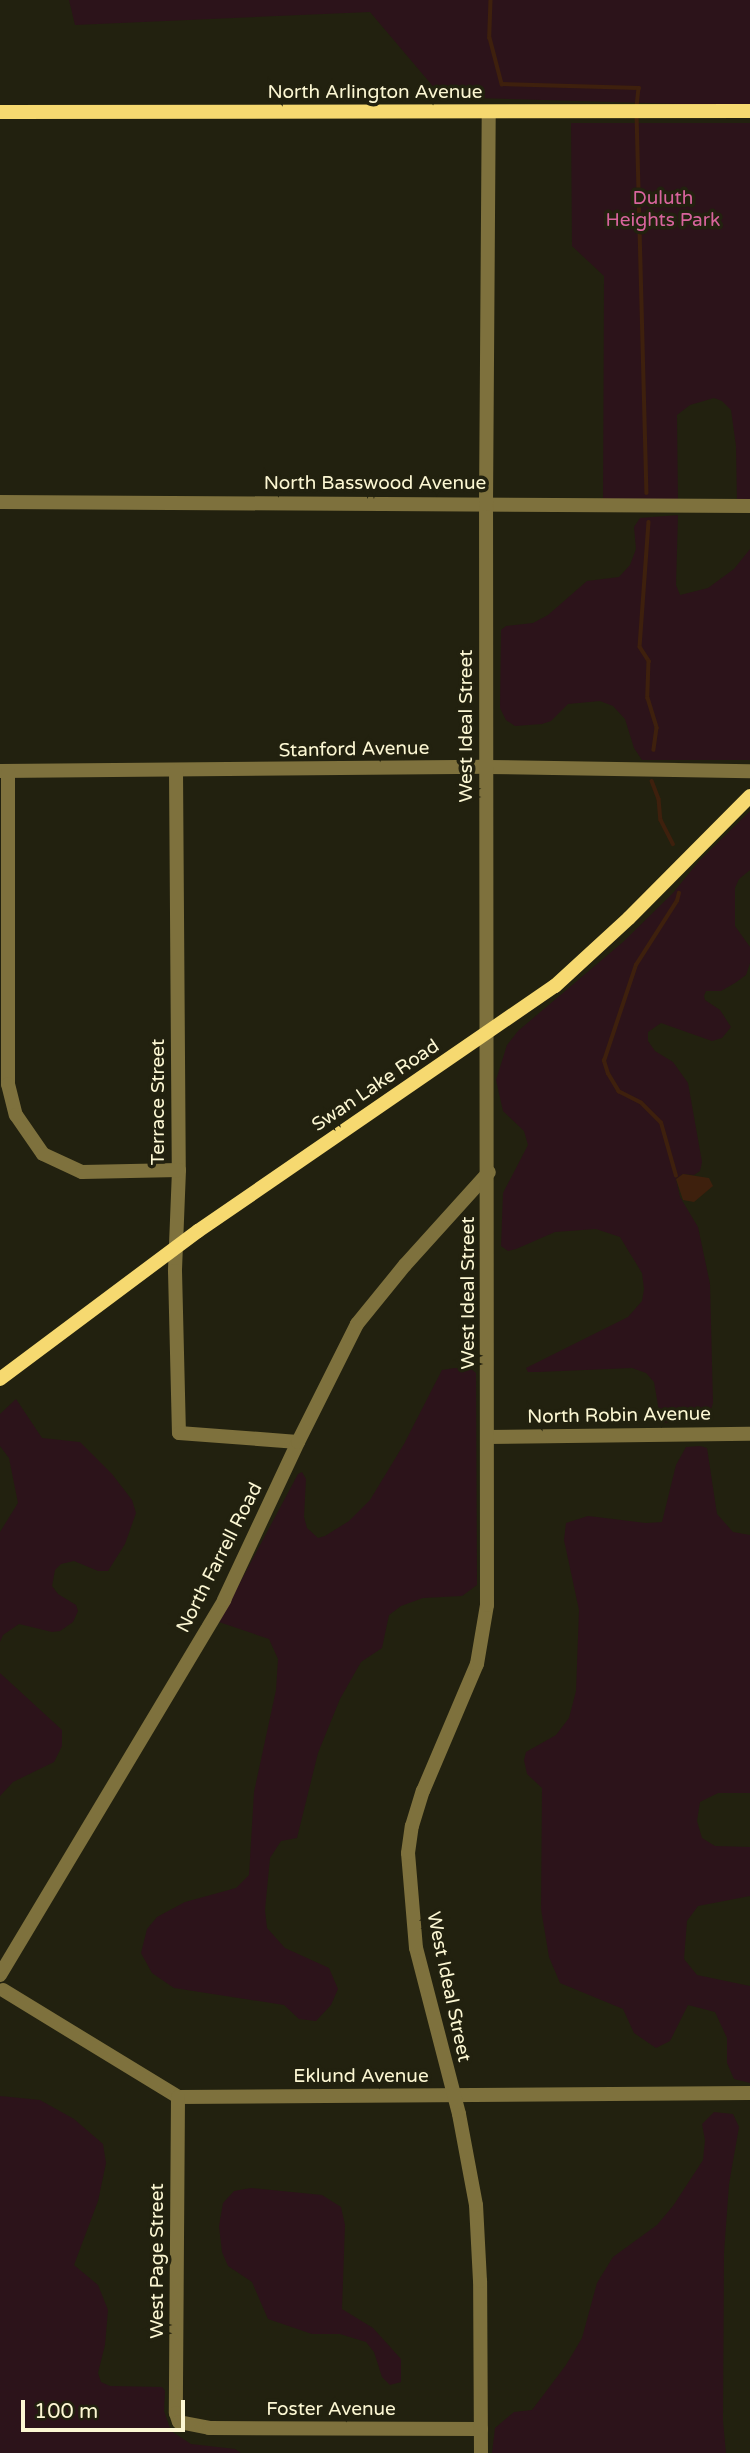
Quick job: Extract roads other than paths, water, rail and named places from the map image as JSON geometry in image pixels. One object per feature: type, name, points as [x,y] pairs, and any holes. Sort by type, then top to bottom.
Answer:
[{"type":"street","name":"North Arlington Avenue","points":[[0,113],[750,111]]},
{"type":"street","name":"West Ideal Street","points":[[481,2453],[478,2230],[471,2166],[416,1948],[408,1853],[412,1826],[423,1791],[482,1647],[487,1605],[489,1172],[486,1035],[486,504],[489,112]]},
{"type":"street","name":"North Basswood Avenue","points":[[0,502],[750,506]]},
{"type":"street","name":"Stanford Avenue","points":[[4,771],[487,767],[750,771]]},
{"type":"street","points":[[4,771],[8,1084],[16,1115],[43,1154],[82,1172],[178,1170]]},
{"type":"street","name":"Terrace Street","points":[[176,771],[178,1170],[175,1248],[178,1433],[298,1442]]},
{"type":"street","name":"Swan Lake Road","points":[[0,1379],[175,1248],[486,1035],[576,967],[750,796]]},
{"type":"street","name":"North Farrell Road","points":[[1,1984],[213,1620],[357,1325],[405,1265],[489,1172]]},
{"type":"street","name":"North Robin Avenue","points":[[487,1437],[750,1434]]},
{"type":"street","points":[[1,1984],[178,2097]]},
{"type":"street","name":"Eklund Avenue","points":[[178,2097],[750,2093]]},
{"type":"street","name":"West Page Street","points":[[178,2097],[176,2413],[182,2424]]},
{"type":"street","name":"Foster Avenue","points":[[182,2424],[209,2428],[481,2430]]},
{"type":"waterway","points":[[491,0],[490,38],[502,84],[639,88],[637,106]]},
{"type":"waterway","points":[[637,114],[647,493]]},
{"type":"waterway","points":[[649,522],[640,647],[649,661],[648,698],[657,728],[654,750]]},
{"type":"waterway","points":[[652,781],[659,799],[661,820],[673,844]]},
{"type":"waterway","points":[[676,1176],[661,1123],[641,1103],[619,1092],[604,1061],[636,965],[677,901],[679,893]]},
{"type":"park label","name":"Duluth Heights Park","points":[[663,210]]}]
